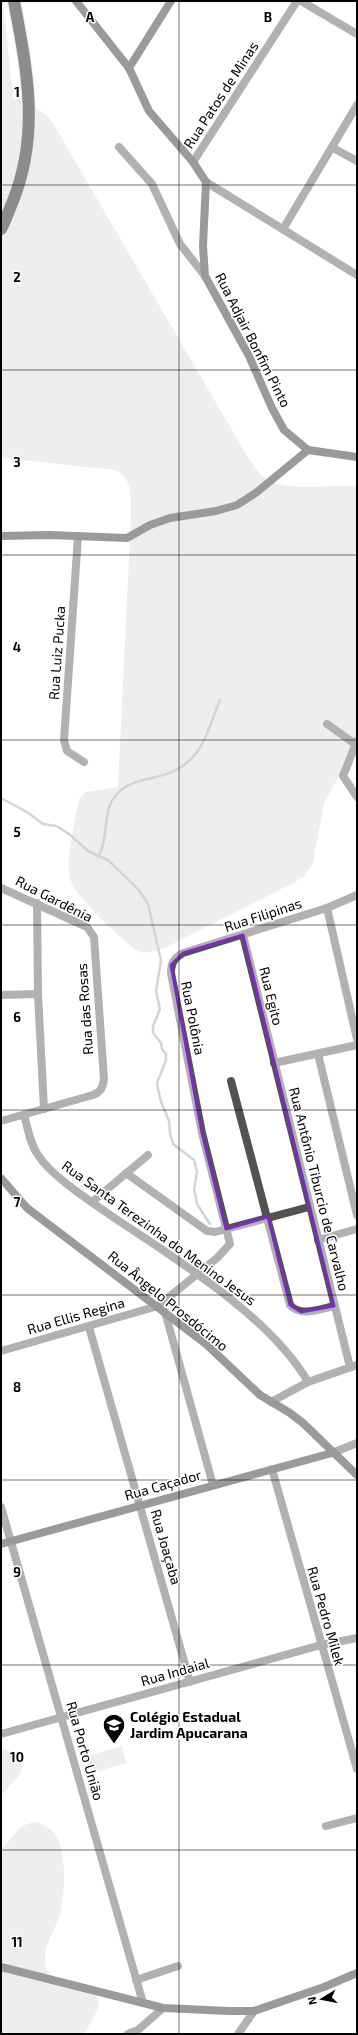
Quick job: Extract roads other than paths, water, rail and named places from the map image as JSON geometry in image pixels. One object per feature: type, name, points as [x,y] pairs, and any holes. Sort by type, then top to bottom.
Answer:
[{"type":"highway","points":[[1,229],[20,182],[28,146],[29,93],[14,1]]},
{"type":"street","points":[[76,1],[128,68],[149,111],[194,162],[206,182],[357,275]]},
{"type":"street","points":[[128,68],[171,1]]},
{"type":"street","name":"Rua Patos de Minas","points":[[194,162],[297,1]]},
{"type":"street","points":[[302,1],[357,34]]},
{"type":"street","points":[[282,230],[333,148],[357,105]]},
{"type":"street","points":[[119,147],[152,184],[180,244],[205,276]]},
{"type":"street","points":[[333,148],[357,161]]},
{"type":"street","name":"Rua Adjair Bonfim Pinto","points":[[206,182],[203,246],[205,276],[249,356],[272,408],[284,430],[308,450]]},
{"type":"street","points":[[1,536],[78,536],[127,538],[150,525],[170,518],[216,511],[237,505],[257,492],[308,450],[357,457]]},
{"type":"street","name":"Rua Luiz Pucka","points":[[78,536],[64,740],[67,751],[84,762]]},
{"type":"street","points":[[327,724],[356,743],[343,776],[357,797]]},
{"type":"street","name":"Rua Gardênia","points":[[1,888],[37,903],[87,927],[94,937]]},
{"type":"street","name":"Rua Filipinas","points":[[176,958],[183,953],[327,908],[357,895]]},
{"type":"street","points":[[1,1121],[44,1109],[38,994],[37,903]]},
{"type":"street","points":[[327,908],[357,1038]]},
{"type":"street","name":"Rua Egito","points":[[242,935],[274,1063]]},
{"type":"street","name":"Rua das Rosas","points":[[44,1109],[99,1092],[103,1086],[104,1079],[98,1013],[94,937]]},
{"type":"street","name":"Rua Polônia","points":[[176,958],[171,965],[171,973],[202,1132],[230,1244],[217,1258],[197,1274]]},
{"type":"street","points":[[1,995],[38,994]]},
{"type":"street","points":[[274,1063],[357,1045]]},
{"type":"street","points":[[318,1054],[357,1215]]},
{"type":"street","name":"Rua Antônio Tiburcio de Carvalho","points":[[274,1063],[334,1306],[353,1366]]},
{"type":"street","points":[[231,1082],[290,1304],[295,1310],[301,1312],[334,1306]]},
{"type":"street","name":"Rua Santa Terezinha do Menino Jesus","points":[[24,1115],[31,1141],[38,1156],[48,1167],[92,1202],[197,1274],[252,1318],[295,1362],[308,1382]]},
{"type":"street","points":[[92,1202],[148,1155]]},
{"type":"street","points":[[126,1173],[207,1231],[215,1232],[226,1230],[268,1217],[309,1207]]},
{"type":"street","name":"Rua Ângelo Prosdócimo","points":[[1,1178],[27,1208],[158,1306],[206,1344],[244,1382],[303,1423],[357,1474]]},
{"type":"street","points":[[318,1240],[357,1229]]},
{"type":"street","points":[[158,1306],[197,1274]]},
{"type":"street","name":"Rua Ellis Regina","points":[[1,1351],[90,1327],[158,1306]]},
{"type":"street","points":[[165,1312],[213,1485]]},
{"type":"street","name":"Rua Joaçaba","points":[[90,1327],[190,1682]]},
{"type":"street","points":[[271,1402],[308,1382],[353,1366]]},
{"type":"street","points":[[332,1452],[357,1443]]},
{"type":"street","name":"Rua Caçador","points":[[1,1544],[332,1452]]},
{"type":"street","name":"Rua Pedro Milek","points":[[272,1469],[320,1645],[357,1769]]},
{"type":"street","name":"Rua Porto União","points":[[1,1507],[143,2003]]},
{"type":"street","name":"Rua Indaial","points":[[1,1734],[320,1645],[357,1638]]},
{"type":"street","points":[[326,1826],[357,1818]]},
{"type":"street","points":[[136,1980],[178,1966]]},
{"type":"street","points":[[1,1967],[163,2008],[201,2010],[254,2010],[324,1987],[357,1973]]},
{"type":"street","points":[[128,2034],[140,2032],[163,2008]]},
{"type":"street","points":[[238,2034],[254,2010]]},
{"type":"waterway","points":[[98,857],[104,841],[109,808],[117,794],[125,787],[135,782],[171,772],[183,766],[192,758],[205,738],[220,700]]},
{"type":"waterway","points":[[1,798],[27,812],[43,824],[56,826],[69,834],[88,851],[108,860],[139,890],[148,904],[161,960],[156,991],[160,1009],[153,1026],[153,1033],[161,1043],[162,1049],[166,1054],[166,1060],[157,1083],[158,1089],[161,1102],[169,1121],[173,1144],[194,1160],[197,1172],[194,1190],[197,1204],[210,1224]]},
{"type":"place","name":"Colégio Estadual Jardim Apucarana","points":[[114,1744]]}]
